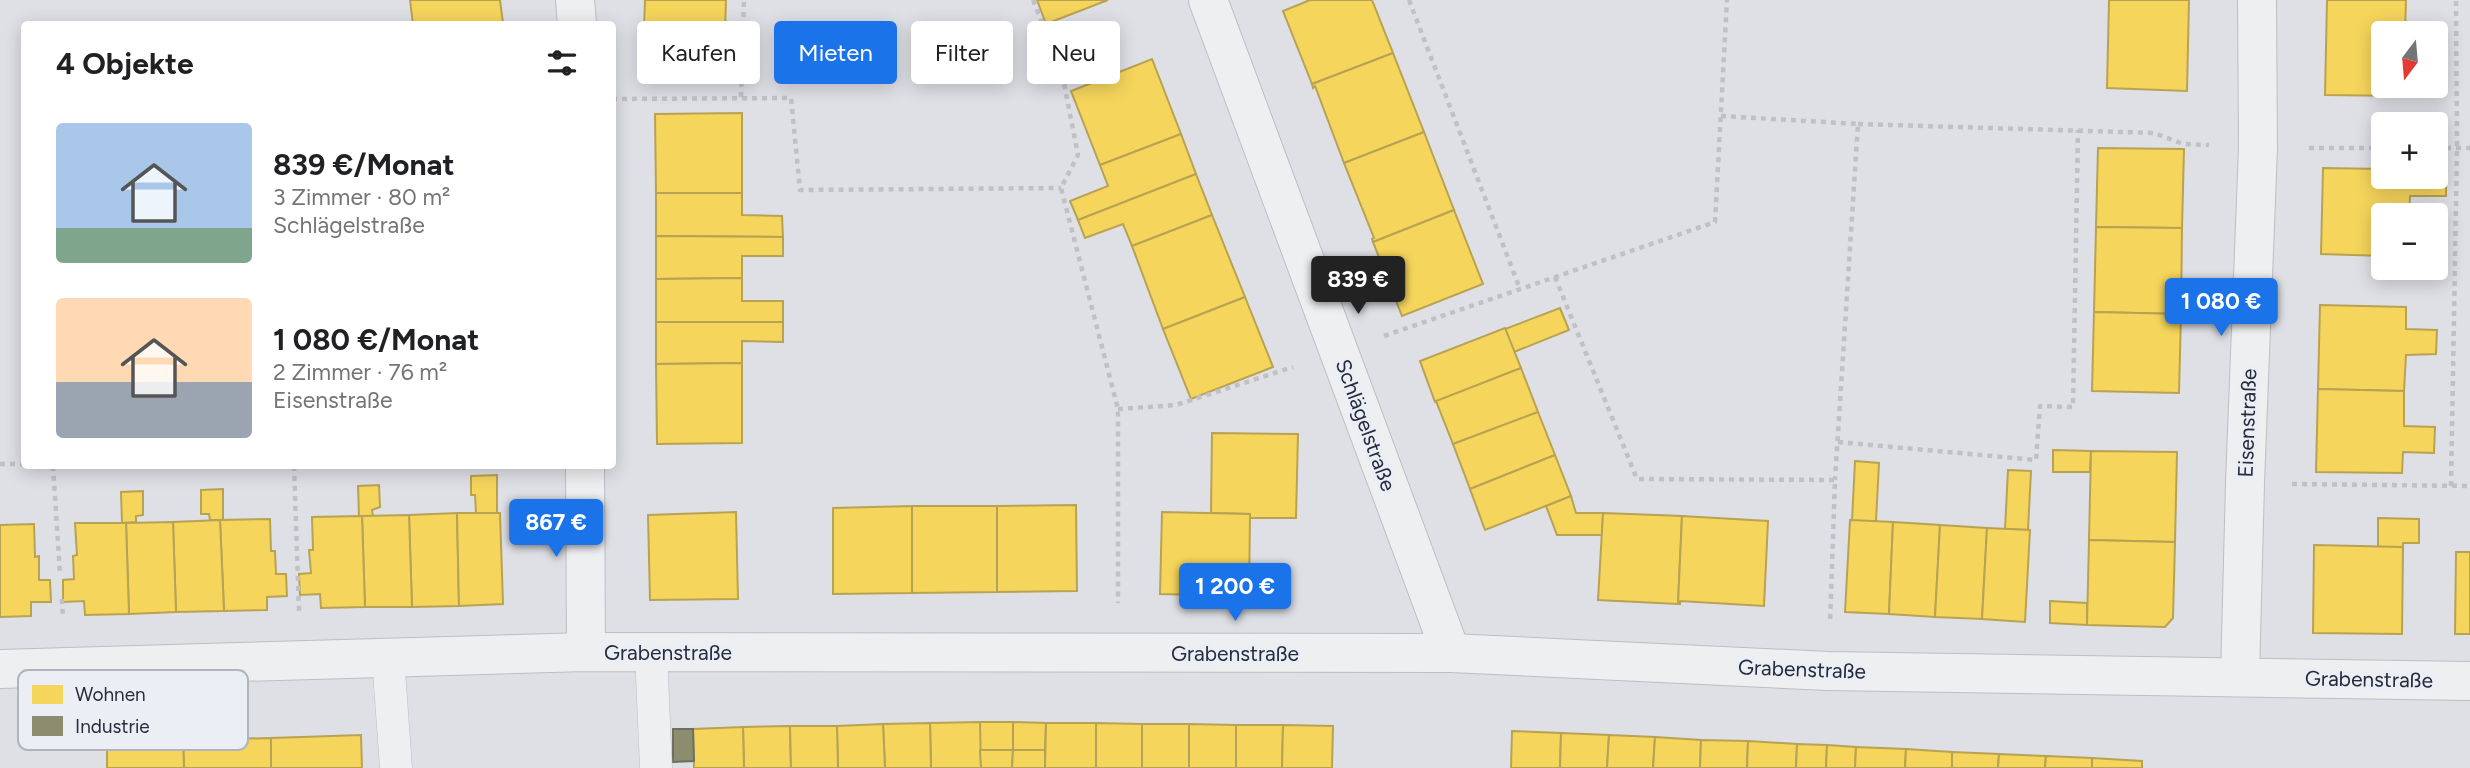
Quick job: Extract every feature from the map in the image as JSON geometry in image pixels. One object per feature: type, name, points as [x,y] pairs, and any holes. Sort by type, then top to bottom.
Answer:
[{"type":"street","points":[[575,0],[577,21]]},
{"type":"street","name":"Schlägelstraße","points":[[1208,0],[1451,653]]},
{"type":"street","name":"Eisenstraße","points":[[2241,677],[2245,483],[2258,148],[2257,0]]},
{"type":"street","points":[[585,469],[586,652]]},
{"type":"street","name":"Grabenstraße","points":[[0,669],[586,652],[1451,653],[1828,671],[2470,681]]},
{"type":"lane","points":[[651,652],[656,768]]},
{"type":"lane","points":[[388,657],[396,768]]},
{"type":"path","points":[[741,97],[744,0]]},
{"type":"path","points":[[1033,0],[1062,73],[1078,155],[1062,188],[1118,409],[1118,653]]},
{"type":"path","points":[[1409,0],[1520,289]]},
{"type":"path","points":[[1118,409],[1177,405],[1715,222],[1727,0]]},
{"type":"path","points":[[2451,486],[2457,148],[2456,0]]},
{"type":"path","points":[[616,99],[790,98],[800,190],[1062,188]]},
{"type":"path","points":[[1721,116],[1858,124],[2154,133],[2183,144],[2258,148],[2371,148]]},
{"type":"path","points":[[1828,671],[1835,480],[1858,124]]},
{"type":"path","points":[[1838,442],[2036,460],[2040,406],[2073,407],[2078,130]]},
{"type":"path","points":[[2448,148],[2470,148]]},
{"type":"path","points":[[1555,277],[1637,479],[1835,480]]},
{"type":"path","points":[[0,464],[21,464]]},
{"type":"path","points":[[53,469],[60,574]]},
{"type":"path","points":[[294,469],[300,661]]},
{"type":"path","points":[[2245,483],[2470,486]]},
{"type":"building: Wohnen","points":[[410,0],[500,0],[503,21],[413,21]]},
{"type":"building: Wohnen","points":[[645,0],[726,0],[725,21],[644,21]]},
{"type":"building: Wohnen","points":[[1037,0],[1108,0],[1054,21],[1045,21]]},
{"type":"building: Wohnen","points":[[1310,0],[1372,0],[1393,53],[1312,84],[1283,11]]},
{"type":"building: Wohnen","points":[[2109,0],[2189,0],[2187,91],[2107,88]]},
{"type":"building: Wohnen","points":[[2327,0],[2406,0],[2405,21],[2371,21],[2371,96],[2325,95]]},
{"type":"building: Wohnen","points":[[1393,53],[1424,132],[1344,163],[1312,84]]},
{"type":"building: Wohnen","points":[[1152,59],[1181,134],[1100,165],[1071,91],[1089,84],[1120,84],[1120,72]]},
{"type":"building: Wohnen","points":[[742,113],[742,193],[656,193],[655,114]]},
{"type":"building: Wohnen","points":[[1424,132],[1454,210],[1373,242],[1374,238],[1344,163]]},
{"type":"building: Wohnen","points":[[1181,134],[1196,174],[1078,220],[1070,201],[1108,186],[1100,165]]},
{"type":"building: Wohnen","points":[[2098,148],[2184,149],[2182,228],[2096,227]]},
{"type":"building: Wohnen","points":[[2323,168],[2371,169],[2371,189],[2446,189],[2446,196],[2410,196],[2410,203],[2371,203],[2371,256],[2321,254]]},
{"type":"building: Wohnen","points":[[1196,174],[1212,215],[1132,246],[1123,224],[1085,238],[1078,220]]},
{"type":"building: Wohnen","points":[[656,193],[742,193],[742,215],[782,216],[783,237],[656,236]]},
{"type":"building: Wohnen","points":[[1454,210],[1483,284],[1402,316],[1373,242]]},
{"type":"building: Wohnen","points":[[1212,215],[1245,297],[1163,329],[1132,246]]},
{"type":"building: Wohnen","points":[[2096,227],[2182,228],[2181,314],[2094,312]]},
{"type":"building: Wohnen","points":[[656,236],[783,237],[783,256],[742,256],[742,278],[656,279]]},
{"type":"building: Wohnen","points":[[742,278],[742,301],[783,301],[783,322],[656,322],[656,279]]},
{"type":"building: Wohnen","points":[[1245,297],[1273,367],[1191,399],[1163,329]]},
{"type":"building: Wohnen","points":[[2320,305],[2406,307],[2406,329],[2437,330],[2436,354],[2406,355],[2404,391],[2318,389]]},
{"type":"building: Wohnen","points":[[1560,308],[1569,330],[1514,352],[1505,329]]},
{"type":"building: Wohnen","points":[[2094,312],[2181,314],[2179,393],[2092,391]]},
{"type":"building: Wohnen","points":[[656,322],[783,322],[783,342],[742,341],[742,363],[656,364]]},
{"type":"building: Wohnen","points":[[1505,328],[1521,368],[1435,402],[1420,361]]},
{"type":"building: Wohnen","points":[[742,363],[742,443],[657,444],[656,364]]},
{"type":"building: Wohnen","points":[[1521,368],[1538,412],[1453,444],[1436,401]]},
{"type":"building: Wohnen","points":[[2318,389],[2404,391],[2404,426],[2435,427],[2434,453],[2403,452],[2402,473],[2316,472]]},
{"type":"building: Wohnen","points":[[1538,412],[1555,455],[1470,489],[1453,444]]},
{"type":"building: Wohnen","points":[[1212,433],[1298,434],[1296,518],[1250,518],[1250,514],[1211,513]]},
{"type":"building: Wohnen","points":[[2053,450],[2091,451],[2090,472],[2053,472]]},
{"type":"building: Wohnen","points":[[2091,451],[2177,452],[2175,542],[2089,540]]},
{"type":"building: Wohnen","points":[[1555,455],[1571,496],[1485,530],[1470,489]]},
{"type":"building: Wohnen","points":[[1855,461],[1879,463],[1876,521],[1852,521]]},
{"type":"building: Wohnen","points":[[2008,470],[2031,471],[2028,530],[2005,529]]},
{"type":"building: Wohnen","points":[[497,475],[497,513],[476,513],[475,495],[471,495],[471,476]]},
{"type":"building: Wohnen","points":[[379,485],[380,507],[372,510],[373,516],[359,517],[358,486]]},
{"type":"building: Wohnen","points":[[223,489],[223,520],[210,520],[209,514],[201,514],[201,490]]},
{"type":"building: Wohnen","points":[[143,491],[143,515],[136,516],[136,522],[122,523],[121,492]]},
{"type":"building: Wohnen","points":[[1571,496],[1576,513],[1603,513],[1602,535],[1557,535],[1546,506]]},
{"type":"building: Wohnen","points":[[1076,505],[1077,591],[997,592],[997,506]]},
{"type":"building: Wohnen","points":[[912,506],[912,593],[833,594],[833,508]]},
{"type":"building: Wohnen","points":[[912,506],[997,506],[997,592],[912,593]]},
{"type":"building: Wohnen","points":[[736,512],[738,599],[650,600],[648,515]]},
{"type":"building: Wohnen","points":[[1162,512],[1250,514],[1249,596],[1160,594]]},
{"type":"building: Wohnen","points":[[457,513],[459,606],[412,607],[409,515]]},
{"type":"building: Wohnen","points":[[457,513],[500,513],[503,604],[459,606]]},
{"type":"building: Wohnen","points":[[1603,513],[1682,516],[1678,604],[1598,600]]},
{"type":"building: Wohnen","points":[[409,515],[412,607],[365,607],[362,516]]},
{"type":"building: Wohnen","points":[[362,516],[365,607],[321,608],[320,594],[300,595],[299,574],[311,573],[309,550],[313,550],[312,517]]},
{"type":"building: Wohnen","points":[[1682,516],[1768,521],[1764,606],[1680,601],[1678,604]]},
{"type":"building: Wohnen","points":[[2378,518],[2419,519],[2419,543],[2403,543],[2403,547],[2378,547]]},
{"type":"building: Wohnen","points":[[270,519],[271,551],[275,551],[276,574],[286,574],[287,596],[267,597],[267,610],[224,611],[220,520]]},
{"type":"building: Wohnen","points":[[220,520],[224,611],[176,612],[173,522]]},
{"type":"building: Wohnen","points":[[1850,520],[1893,522],[1889,614],[1845,612]]},
{"type":"building: Wohnen","points":[[173,522],[176,612],[129,614],[126,523]]},
{"type":"building: Wohnen","points":[[1893,522],[1940,525],[1935,617],[1889,614]]},
{"type":"building: Wohnen","points":[[75,523],[126,523],[129,614],[85,615],[84,601],[63,602],[63,580],[74,579],[73,556],[77,555]]},
{"type":"building: Wohnen","points":[[34,524],[35,557],[39,556],[39,580],[50,580],[51,602],[31,602],[31,616],[0,617],[0,525]]},
{"type":"building: Wohnen","points":[[1940,525],[1987,528],[1982,619],[1935,617]]},
{"type":"building: Wohnen","points":[[1987,528],[2030,530],[2025,622],[1982,619]]},
{"type":"building: Wohnen","points":[[2089,540],[2175,542],[2173,618],[2165,627],[2087,625]]},
{"type":"building: Wohnen","points":[[2314,545],[2403,547],[2402,634],[2313,633]]},
{"type":"building: Wohnen","points":[[2456,552],[2470,552],[2470,634],[2455,634]]},
{"type":"building: Wohnen","points":[[2050,601],[2087,603],[2087,625],[2050,623]]},
{"type":"building: Wohnen","points":[[980,722],[1013,722],[1013,750],[980,750]]},
{"type":"building: Wohnen","points":[[980,722],[981,768],[931,768],[930,723]]},
{"type":"building: Wohnen","points":[[1013,722],[1046,723],[1045,750],[1013,750]]},
{"type":"building: Wohnen","points":[[930,723],[931,768],[885,768],[883,724]]},
{"type":"building: Wohnen","points":[[1046,723],[1096,723],[1096,768],[1045,768]]},
{"type":"building: Wohnen","points":[[1096,723],[1142,724],[1142,768],[1096,768]]},
{"type":"building: Wohnen","points":[[883,724],[885,768],[838,768],[837,726]]},
{"type":"building: Wohnen","points":[[1142,724],[1189,724],[1189,768],[1142,768]]},
{"type":"building: Wohnen","points":[[1189,724],[1236,725],[1236,768],[1189,768]]},
{"type":"building: Wohnen","points":[[1236,725],[1283,725],[1282,768],[1236,768]]},
{"type":"building: Wohnen","points":[[1283,725],[1333,726],[1332,768],[1282,768]]},
{"type":"building: Wohnen","points":[[790,726],[791,768],[744,768],[743,727]]},
{"type":"building: Wohnen","points":[[790,726],[837,726],[838,768],[791,768]]},
{"type":"building: Wohnen","points":[[743,727],[744,768],[694,768],[693,729]]},
{"type":"building: Wohnen","points":[[1512,731],[1561,733],[1560,768],[1511,768]]},
{"type":"building: Wohnen","points":[[1561,733],[1609,735],[1607,768],[1560,768]]},
{"type":"building: Wohnen","points":[[361,735],[362,768],[271,768],[271,738]]},
{"type":"building: Wohnen","points":[[1609,735],[1655,737],[1653,768],[1607,768]]},
{"type":"building: Wohnen","points":[[1655,737],[1701,740],[1700,768],[1653,768]]},
{"type":"building: Wohnen","points":[[271,738],[271,768],[184,768],[183,750],[248,750],[248,739]]},
{"type":"building: Wohnen","points":[[1701,740],[1748,741],[1747,768],[1700,768]]},
{"type":"building: Wohnen","points":[[1748,741],[1797,744],[1796,768],[1747,768]]},
{"type":"building: Wohnen","points":[[1797,744],[1827,745],[1826,768],[1796,768]]},
{"type":"building: Wohnen","points":[[1827,745],[1856,747],[1855,768],[1826,768]]},
{"type":"building: Wohnen","points":[[1856,747],[1906,749],[1905,768],[1855,768]]},
{"type":"building: Wohnen","points":[[1906,749],[1952,752],[1952,768],[1905,768]]},
{"type":"building: Wohnen","points":[[107,750],[183,750],[184,768],[107,768]]},
{"type":"building: Wohnen","points":[[980,750],[1013,750],[1012,768],[981,768]]},
{"type":"building: Wohnen","points":[[1013,750],[1045,750],[1045,768],[1012,768]]},
{"type":"building: Wohnen","points":[[1952,752],[1999,754],[1998,768],[1952,768]]},
{"type":"building: Wohnen","points":[[1999,754],[2046,756],[2045,768],[1998,768]]},
{"type":"building: Wohnen","points":[[2046,756],[2092,758],[2092,768],[2045,768]]},
{"type":"building: Wohnen","points":[[2092,758],[2142,761],[2142,768],[2092,768]]},
{"type":"building: Industrie","points":[[673,729],[693,729],[694,761],[673,762]]}]
